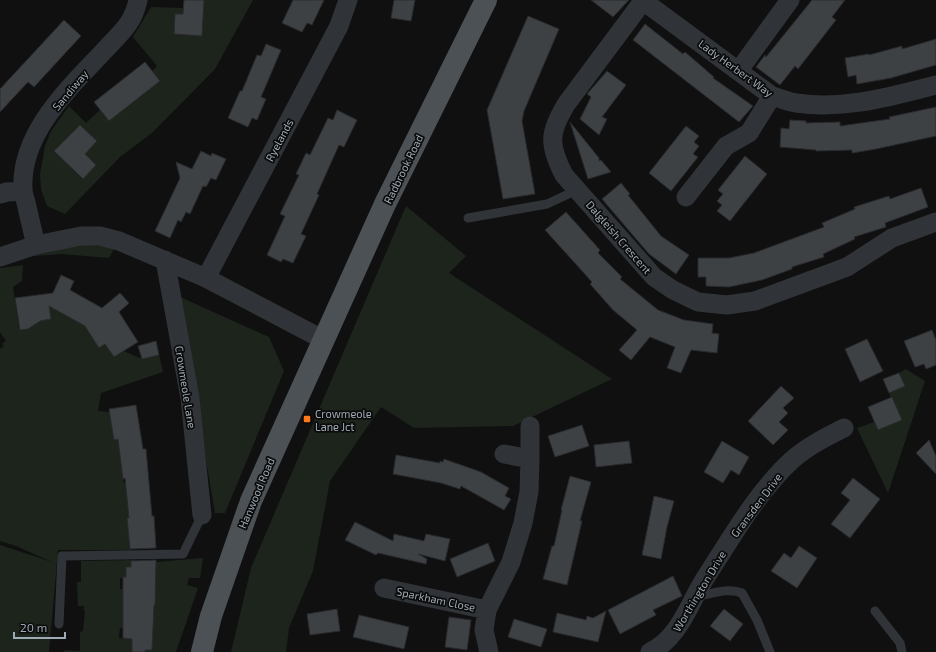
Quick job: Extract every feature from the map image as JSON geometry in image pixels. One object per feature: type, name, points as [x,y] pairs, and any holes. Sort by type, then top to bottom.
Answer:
[{"type":"main road","name":"Radbrook Road","points":[[324,340],[385,204],[486,0]]},
{"type":"main road","name":"Hanwood Road","points":[[202,652],[211,616],[251,501],[324,340]]},
{"type":"street","name":"Sandiway","points":[[36,245],[23,191],[24,172],[32,140],[57,103],[79,77],[130,23],[136,10],[138,0]]},
{"type":"street","name":"Ryelands","points":[[206,278],[339,26],[348,0]]},
{"type":"street","points":[[739,70],[790,0]]},
{"type":"street","name":"Lady Herbert Way","points":[[642,1],[739,70],[772,96],[795,103],[822,105],[852,104],[883,99],[936,85]]},
{"type":"street","name":"Dalgleish Crescent","points":[[642,1],[567,102],[557,119],[552,139],[555,157],[564,175],[654,277],[673,290],[698,302],[727,305],[755,301],[847,267],[892,238],[936,222]]},
{"type":"street","points":[[686,197],[726,146],[749,133],[772,96]]},
{"type":"street","points":[[0,194],[23,191]]},
{"type":"street","points":[[0,258],[36,245],[81,236],[100,236],[119,241],[206,278],[324,340]]},
{"type":"street","name":"Crowmeole Lane","points":[[165,260],[190,398],[202,515]]},
{"type":"street","name":"Sparkham Close","points":[[489,652],[484,630],[488,610],[511,562],[523,523],[529,492],[530,426]]},
{"type":"street","name":"Gransden Drive","points":[[727,544],[765,490],[793,459],[810,447],[844,428]]},
{"type":"street","points":[[504,454],[530,459]]},
{"type":"street","name":"Worthington Drive","points":[[650,652],[656,649],[672,635],[687,614],[694,597],[727,544]]},
{"type":"street","name":"Sparkham Close","points":[[384,588],[488,610]]},
{"type":"lane","points":[[468,218],[547,204],[577,190]]},
{"type":"lane","points":[[59,624],[62,556],[183,554],[202,515]]},
{"type":"lane","points":[[694,597],[729,590],[735,590],[742,593],[770,652]]},
{"type":"lane","points":[[875,611],[900,643],[902,652]]},
{"type":"shaded area","points":[[204,0],[253,0],[215,69],[153,132],[120,157],[65,214],[47,206],[41,189],[40,174],[45,146],[51,131],[69,106],[86,123],[100,110],[109,121],[160,81],[152,71],[157,66],[133,37],[151,7],[184,8],[184,14],[175,14],[174,34],[202,36]],"holes":[[[80,125],[97,141],[85,154],[96,165],[82,179],[54,151]]]},
{"type":"shaded area","points":[[406,206],[466,256],[449,273],[612,379],[513,426],[414,428],[381,407],[330,481],[313,571],[289,628],[286,652],[231,652],[251,568]]},
{"type":"shaded area","points":[[61,242],[115,247],[109,258],[61,254],[35,256],[34,250]]},
{"type":"shaded area","points":[[23,265],[22,281],[13,287],[19,328],[23,330],[28,329],[31,322],[51,319],[49,309],[43,310],[53,291],[66,297],[61,313],[86,326],[99,348],[105,344],[114,357],[124,351],[142,359],[159,355],[163,372],[101,393],[98,411],[110,412],[134,437],[123,482],[126,484],[130,550],[58,550],[49,652],[0,652],[0,545],[52,562],[16,546],[0,541],[0,349],[4,346],[2,344],[6,341],[0,332],[0,268]]},
{"type":"shaded area","points":[[178,296],[269,337],[284,371],[225,513],[215,513]]},
{"type":"shaded area","points":[[906,369],[925,381],[888,493],[857,428],[874,422],[878,430],[895,423],[891,416],[898,412],[889,393],[905,386],[899,373]]},
{"type":"shaded area","points":[[203,558],[200,578],[189,578],[187,585],[198,588],[176,652],[145,652],[145,650],[152,650],[153,620],[126,628],[120,628],[119,638],[132,639],[132,652],[64,652],[64,650],[80,651],[80,632],[83,631],[85,611],[84,606],[78,606],[77,582],[81,582],[81,561],[134,560],[134,567],[126,577],[120,578],[120,589],[123,589],[123,605],[155,605],[156,562]]},
{"type":"building","points":[[184,0],[204,0],[202,36],[174,34],[175,14],[183,14]]},
{"type":"building","points":[[293,0],[324,0],[312,25],[307,23],[302,32],[282,23]]},
{"type":"building","points":[[394,0],[415,0],[411,21],[391,18]]},
{"type":"building","points":[[591,0],[629,0],[613,17]]},
{"type":"building","points":[[812,0],[845,0],[832,17],[836,20],[798,69],[795,66],[780,85],[756,67],[765,55],[766,57]]},
{"type":"building","points":[[528,16],[559,29],[524,111],[522,121],[535,194],[503,199],[487,110]]},
{"type":"building","points":[[64,20],[81,36],[34,87],[28,82],[0,112],[0,89]]},
{"type":"building","points":[[645,24],[683,54],[685,52],[714,77],[713,78],[753,106],[739,122],[633,40]]},
{"type":"building","points":[[936,39],[936,65],[891,78],[857,84],[856,75],[848,77],[845,58],[869,55],[902,46],[902,49]]},
{"type":"building","points":[[266,44],[281,50],[261,97],[266,99],[257,120],[252,118],[248,127],[228,118],[240,91],[242,91],[257,55],[261,56]]},
{"type":"building","points":[[145,62],[160,81],[109,121],[94,102]]},
{"type":"building","points":[[607,71],[626,85],[602,117],[607,119],[599,135],[580,119],[591,97],[587,94]]},
{"type":"building","points":[[936,107],[936,136],[852,153],[852,150],[816,151],[780,147],[781,128],[789,129],[790,120],[806,121],[806,123],[840,122],[840,126],[890,119],[889,117]]},
{"type":"building","points":[[337,110],[357,120],[344,147],[339,145],[317,194],[319,195],[301,234],[306,236],[293,263],[283,259],[281,262],[267,255],[285,216],[280,214],[299,175],[296,174],[306,153],[310,155],[328,118],[333,120]]},
{"type":"building","points":[[570,122],[599,158],[599,161],[601,160],[611,172],[588,179]]},
{"type":"building","points":[[80,125],[97,141],[85,154],[96,165],[83,179],[54,151]]},
{"type":"building","points":[[686,126],[699,136],[694,142],[699,146],[693,154],[698,157],[671,191],[649,173]]},
{"type":"building","points":[[201,151],[211,156],[212,153],[226,159],[216,180],[211,178],[206,187],[203,186],[190,214],[186,212],[181,222],[178,220],[170,238],[155,231],[180,178],[176,162],[192,169]]},
{"type":"building","points":[[745,156],[767,174],[730,221],[717,211],[722,205],[717,201],[723,194],[718,190]]},
{"type":"building","points":[[621,183],[630,194],[628,195],[661,236],[689,255],[676,274],[649,254],[602,199]]},
{"type":"building","points":[[921,188],[928,207],[885,223],[886,227],[854,237],[855,239],[823,254],[824,257],[792,267],[792,269],[762,280],[729,287],[706,286],[706,277],[698,277],[698,258],[729,258],[754,253],[824,227],[822,223],[855,209],[854,207],[889,196],[890,199]]},
{"type":"building","points":[[566,212],[600,250],[598,253],[622,277],[620,279],[658,310],[684,320],[713,324],[712,333],[719,334],[717,353],[691,350],[681,373],[667,368],[675,347],[650,337],[631,360],[619,350],[637,330],[613,310],[590,284],[592,282],[545,230]]},
{"type":"building","points":[[61,275],[74,281],[70,290],[102,308],[120,293],[129,303],[119,312],[138,342],[114,357],[105,344],[99,348],[85,326],[49,306],[51,319],[40,321],[28,329],[20,330],[15,298],[53,293]]},
{"type":"building","points":[[932,330],[936,340],[936,365],[926,369],[924,364],[915,367],[904,341]]},
{"type":"building","points":[[867,339],[883,371],[860,382],[845,349]]},
{"type":"building","points":[[156,341],[159,355],[142,359],[138,346]]},
{"type":"building","points":[[899,373],[905,386],[889,393],[883,379]]},
{"type":"building","points":[[781,386],[794,398],[783,408],[788,413],[779,422],[788,430],[773,445],[748,421]]},
{"type":"building","points":[[892,397],[902,420],[878,430],[868,407]]},
{"type":"building","points":[[136,405],[143,449],[146,449],[152,516],[154,516],[156,548],[130,549],[125,478],[123,479],[118,439],[114,440],[109,409]]},
{"type":"building","points":[[582,425],[589,446],[555,457],[548,436]]},
{"type":"building","points":[[929,440],[936,456],[936,474],[916,453]]},
{"type":"building","points":[[629,441],[632,463],[596,467],[594,445]]},
{"type":"building","points":[[722,441],[749,457],[739,475],[731,470],[723,483],[704,472]]},
{"type":"building","points":[[396,455],[440,463],[440,461],[443,462],[444,459],[481,472],[509,488],[505,496],[511,499],[504,510],[461,486],[460,489],[441,483],[393,474]]},
{"type":"building","points":[[570,476],[591,482],[580,521],[582,521],[567,585],[543,579],[552,546],[554,546]]},
{"type":"building","points":[[853,478],[880,499],[850,538],[831,524],[850,500],[841,493]]},
{"type":"building","points":[[654,496],[674,501],[661,559],[642,555]]},
{"type":"building","points":[[355,522],[393,541],[394,534],[424,541],[426,534],[450,539],[445,561],[418,554],[427,559],[426,564],[378,553],[376,555],[345,540]]},
{"type":"building","points":[[488,543],[495,561],[457,577],[450,559]]},
{"type":"building","points":[[799,546],[817,558],[797,588],[771,571],[784,553],[791,558]]},
{"type":"building","points":[[156,560],[152,650],[145,650],[145,652],[132,652],[132,639],[123,638],[123,577],[126,577],[126,567],[131,567],[131,561]]},
{"type":"building","points":[[673,576],[682,596],[653,610],[656,615],[620,634],[608,610]]},
{"type":"building","points":[[337,609],[340,631],[310,635],[307,614]]},
{"type":"building","points":[[724,609],[743,624],[730,641],[710,626]]},
{"type":"building","points":[[606,611],[598,642],[553,632],[557,613],[586,620],[587,616],[593,618]]},
{"type":"building","points":[[359,615],[409,627],[404,649],[353,637]]},
{"type":"building","points":[[449,617],[471,620],[467,650],[445,647]]},
{"type":"building","points":[[514,619],[547,629],[541,647],[508,637]]},
{"type":"place","name":"Crowmeole Lane Jct","points":[[307,419]]}]
